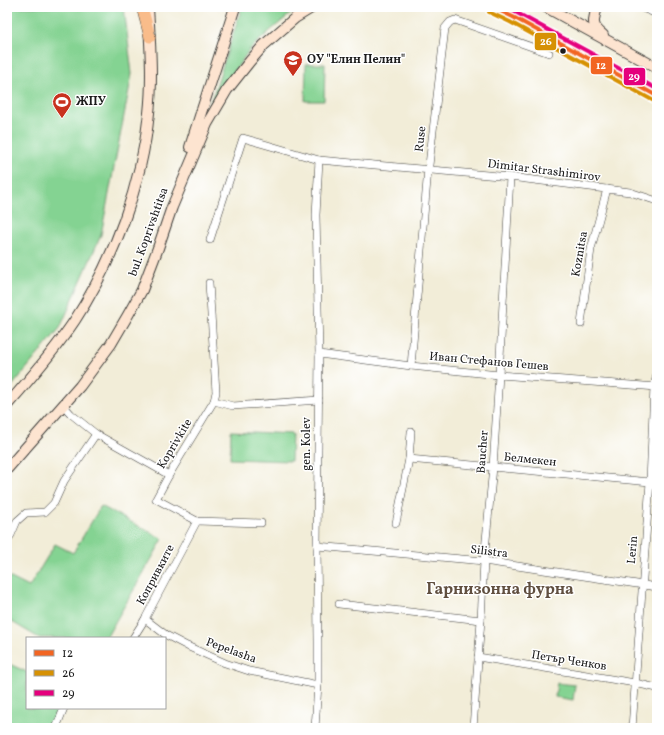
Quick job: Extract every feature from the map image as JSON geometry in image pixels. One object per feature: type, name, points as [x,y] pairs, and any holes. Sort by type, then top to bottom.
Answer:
[{"type":"main road","points":[[142,7],[150,37]]},
{"type":"main road","points":[[7,405],[48,357],[75,320],[96,283],[119,234],[132,198],[140,166],[149,114],[151,68],[148,7]]},
{"type":"main road","points":[[172,207],[235,7]]},
{"type":"main road","name":"bul. Koprivshtitsa","points":[[7,469],[80,386],[110,344],[131,309],[142,290],[172,207],[207,124],[227,90],[264,45],[295,18],[313,7]]},
{"type":"main road","points":[[492,7],[657,96]]},
{"type":"main road","points":[[546,7],[657,68]]},
{"type":"main road","points":[[596,7],[594,19],[595,28],[617,46]]},
{"type":"street","points":[[640,7],[657,14]]},
{"type":"street","name":"Ruse","points":[[411,366],[428,169],[445,28],[450,22],[455,20],[549,53]]},
{"type":"street","name":"Dimitar Strashimirov","points":[[210,240],[243,138],[319,160],[510,177],[630,192],[657,201]]},
{"type":"street","name":"gen. Kolev","points":[[315,728],[318,685],[317,546],[319,354],[316,215],[319,160]]},
{"type":"street","name":"Baucher","points":[[473,728],[482,620],[484,561],[493,467],[510,177]]},
{"type":"street","name":"Koznitsa","points":[[581,324],[590,249],[607,189]]},
{"type":"street","points":[[209,283],[216,392],[214,401],[233,406],[318,400]]},
{"type":"street","name":"Иван Стефанов Гешев","points":[[319,354],[411,366],[499,375],[656,387]]},
{"type":"street","name":"Lerin","points":[[632,728],[657,374]]},
{"type":"street","name":"Koprivkite","points":[[168,475],[214,401]]},
{"type":"street","points":[[63,405],[96,434],[168,475],[156,499],[197,521],[261,523]]},
{"type":"street","points":[[396,523],[409,459],[411,432]]},
{"type":"street","points":[[7,540],[11,535],[17,521],[26,513],[45,512],[54,503],[64,482],[96,434]]},
{"type":"street","name":"Белмекен","points":[[409,459],[650,482]]},
{"type":"street","name":"Копривките","points":[[135,637],[197,521]]},
{"type":"street","name":"Silistra","points":[[317,546],[484,561],[657,587]]},
{"type":"street","points":[[339,604],[482,620]]},
{"type":"street","name":"Pepelasha","points":[[145,619],[166,635],[225,664],[249,671],[318,685]]},
{"type":"street","name":"Петър Ченков","points":[[478,658],[635,683],[657,688]]},
{"type":"street","points":[[56,728],[64,709]]},
{"type":"green space","points":[[7,7],[124,7],[132,74],[101,235],[60,328],[7,392]]},
{"type":"green space","points":[[242,7],[299,7],[250,49],[209,108]]},
{"type":"green space","points":[[306,64],[325,64],[324,101],[305,101]]},
{"type":"green space","points":[[231,431],[292,434],[291,461],[230,459]]},
{"type":"green space","points":[[101,506],[163,539],[107,637],[37,637],[7,619],[7,576],[29,587],[55,544],[73,553]]},
{"type":"green space","points":[[7,663],[26,672],[26,709],[61,709],[52,728],[7,728]]},
{"type":"green space","points":[[557,683],[575,685],[573,700],[555,697]]},
{"type":"transit line","name":"12","points":[[492,7],[657,96]]},
{"type":"transit line","name":"29","points":[[506,7],[657,89]]},
{"type":"transit line","name":"26","points":[[489,12],[654,101]]},
{"type":"place","name":"ОУ \"Елин Пелин\"","points":[[293,77]]},
{"type":"place","name":"ЖПУ","points":[[62,119]]},
{"type":"district","name":"Гарнизонна фурна","points":[[500,590]]}]
